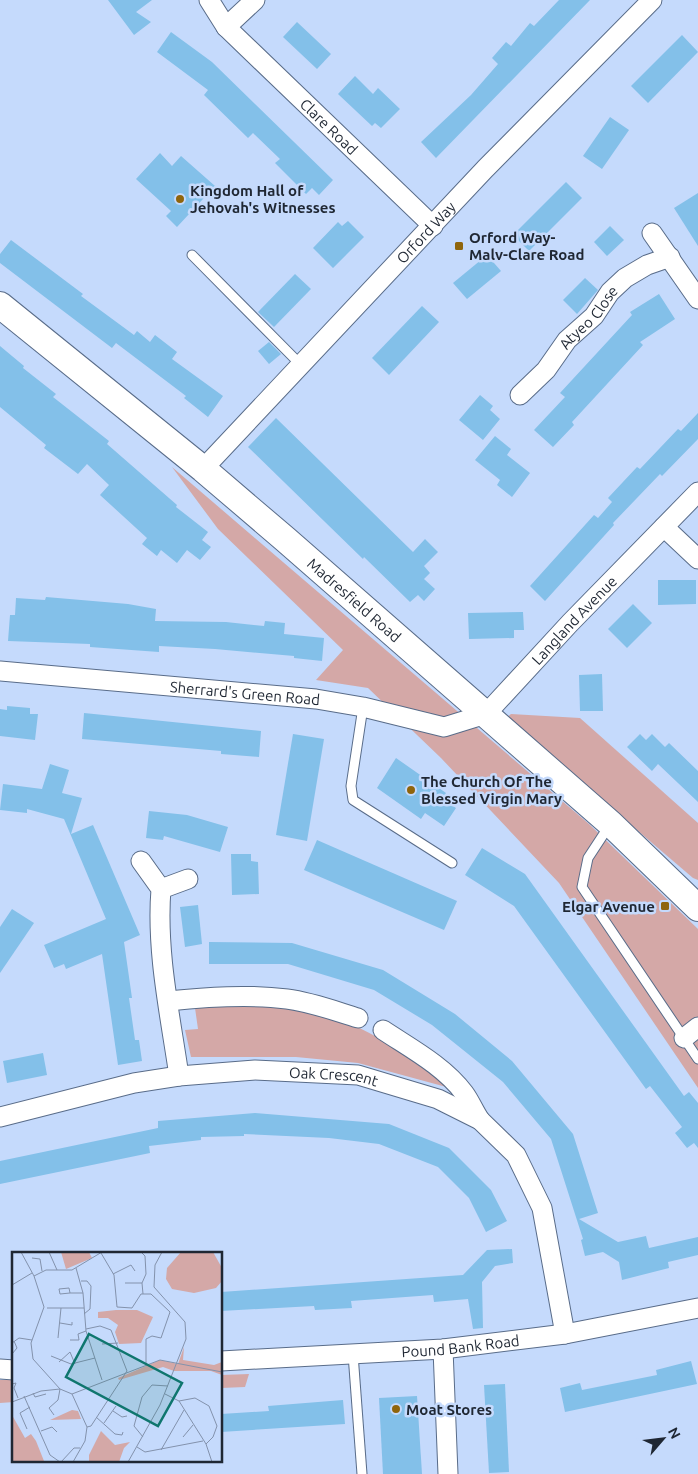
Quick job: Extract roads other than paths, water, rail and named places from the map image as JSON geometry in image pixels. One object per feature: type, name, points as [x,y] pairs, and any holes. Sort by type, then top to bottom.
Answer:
[{"type":"street","name":"Clare Road","points":[[209,0],[226,27],[433,226]]},
{"type":"street","points":[[226,27],[255,0]]},
{"type":"street","name":"Orford Way","points":[[203,468],[485,169],[652,0]]},
{"type":"street","points":[[652,233],[698,299]]},
{"type":"street","name":"Atyeo Close","points":[[520,395],[546,370],[568,340],[594,316],[610,292],[625,278],[647,265],[670,257]]},
{"type":"street","name":"Madresfield Road","points":[[0,305],[203,468],[611,824],[698,908]]},
{"type":"street","name":"Langland Avenue","points":[[486,714],[698,492]]},
{"type":"street","points":[[664,527],[698,559]]},
{"type":"street","name":"Sherrard's Green Road","points":[[0,671],[316,699],[363,707],[444,726],[486,714]]},
{"type":"street","points":[[141,861],[161,889],[159,914],[161,951],[179,1076]]},
{"type":"street","points":[[161,889],[188,879]]},
{"type":"street","points":[[168,1001],[247,996],[287,999],[310,1003],[358,1018]]},
{"type":"street","name":"Oak Crescent","points":[[383,1030],[419,1053],[452,1080],[464,1093],[480,1120],[516,1155],[542,1208],[565,1334]]},
{"type":"street","name":"Oak Crescent","points":[[0,1116],[134,1083],[179,1076],[255,1070],[358,1075],[438,1099],[480,1120]]},
{"type":"street","name":"Pound Bank Road","points":[[222,1361],[444,1349],[565,1334],[698,1308]]},
{"type":"street","points":[[444,1349],[448,1474]]},
{"type":"lane","points":[[192,255],[300,364]]},
{"type":"lane","points":[[363,707],[351,786],[353,800],[452,863]]},
{"type":"lane","points":[[611,824],[588,858],[582,887],[691,1032],[698,1059]]},
{"type":"lane","points":[[353,1354],[362,1474]]},
{"type":"place","name":"Kingdom Hall of Jehovah's Witnesses","points":[[180,199]]},
{"type":"place","name":"Orford Way- Malv-Clare Road","points":[[459,246]]},
{"type":"place","name":"The Church Of The Blessed Virgin Mary","points":[[411,790]]},
{"type":"place","name":"Elgar Avenue","points":[[665,906]]},
{"type":"place","name":"Moat Stores","points":[[396,1409]]}]
